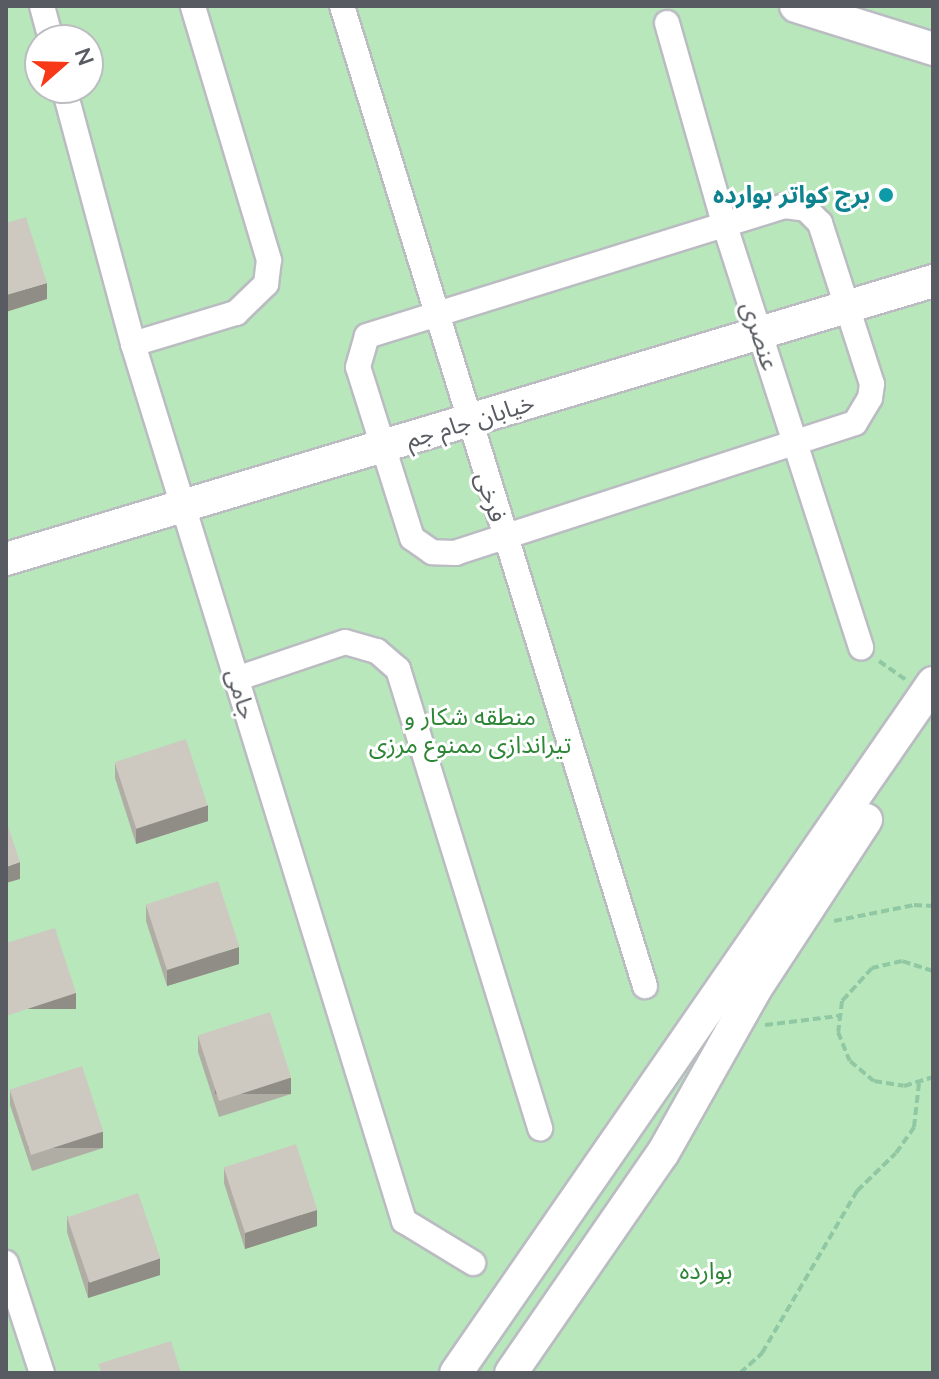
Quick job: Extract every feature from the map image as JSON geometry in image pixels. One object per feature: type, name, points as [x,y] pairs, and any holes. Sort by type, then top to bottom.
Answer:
[{"type":"main road","points":[[796,6],[933,49]]},
{"type":"main road","name":"خیابان جام جم","points":[[6,559],[933,281]]},
{"type":"main road","points":[[511,1373],[663,1153],[930,699]]},
{"type":"main road","points":[[456,1373],[930,699]]},
{"type":"street","points":[[133,344],[236,313],[266,284],[269,260],[193,6]]},
{"type":"street","name":"فرخی","points":[[342,6],[467,422],[645,986]]},
{"type":"street","name":"عنصری","points":[[667,23],[725,226],[861,648]]},
{"type":"street","name":"جامی","points":[[68,104],[133,344],[404,1221],[473,1263]]},
{"type":"street","points":[[785,206],[806,209],[820,223],[872,384],[865,412],[843,431],[456,553],[421,546],[412,538],[358,367],[360,345],[376,329],[725,226],[785,206]]},
{"type":"street","points":[[236,679],[345,642],[377,651],[398,669],[540,1129]]},
{"type":"street","points":[[6,1263],[42,1373]]},
{"type":"path","points":[[861,648],[930,699]]},
{"type":"path","points":[[825,926],[914,905],[933,906]]},
{"type":"path","points":[[933,971],[902,961],[872,968],[849,988],[838,1016],[842,1047],[860,1072],[888,1085],[919,1083],[933,1077]]},
{"type":"path","points":[[732,1031],[838,1016]]},
{"type":"path","points":[[740,1373],[762,1353],[857,1191],[914,1127],[919,1083]]},
{"type":"green space","name":"منطقه شکار و تیراندازی ممنوع مرزی","points":[[6,6],[933,6],[933,1373],[6,1373]]},
{"type":"building","points":[[26,217],[47,283],[6,295],[6,223]]},
{"type":"building","points":[[186,739],[208,806],[136,829],[115,762]]},
{"type":"building","points":[[6,820],[20,862],[6,867]]},
{"type":"building","points":[[218,881],[239,947],[167,970],[146,904]]},
{"type":"building","points":[[55,928],[76,993],[6,1016],[6,943]]},
{"type":"building","points":[[270,1012],[291,1078],[219,1101],[198,1035]]},
{"type":"building","points":[[82,1066],[103,1132],[31,1155],[10,1089]]},
{"type":"building","points":[[296,1144],[317,1210],[245,1233],[224,1167]]},
{"type":"building","points":[[138,1193],[160,1258],[90,1283],[67,1217]]},
{"type":"building","points":[[171,1341],[181,1373],[102,1373],[98,1364]]},
{"type":"place","name":"برج کواتر بوارده","points":[[886,195]]},
{"type":"park label","name":"بوارده","points":[[706,1271]]}]
